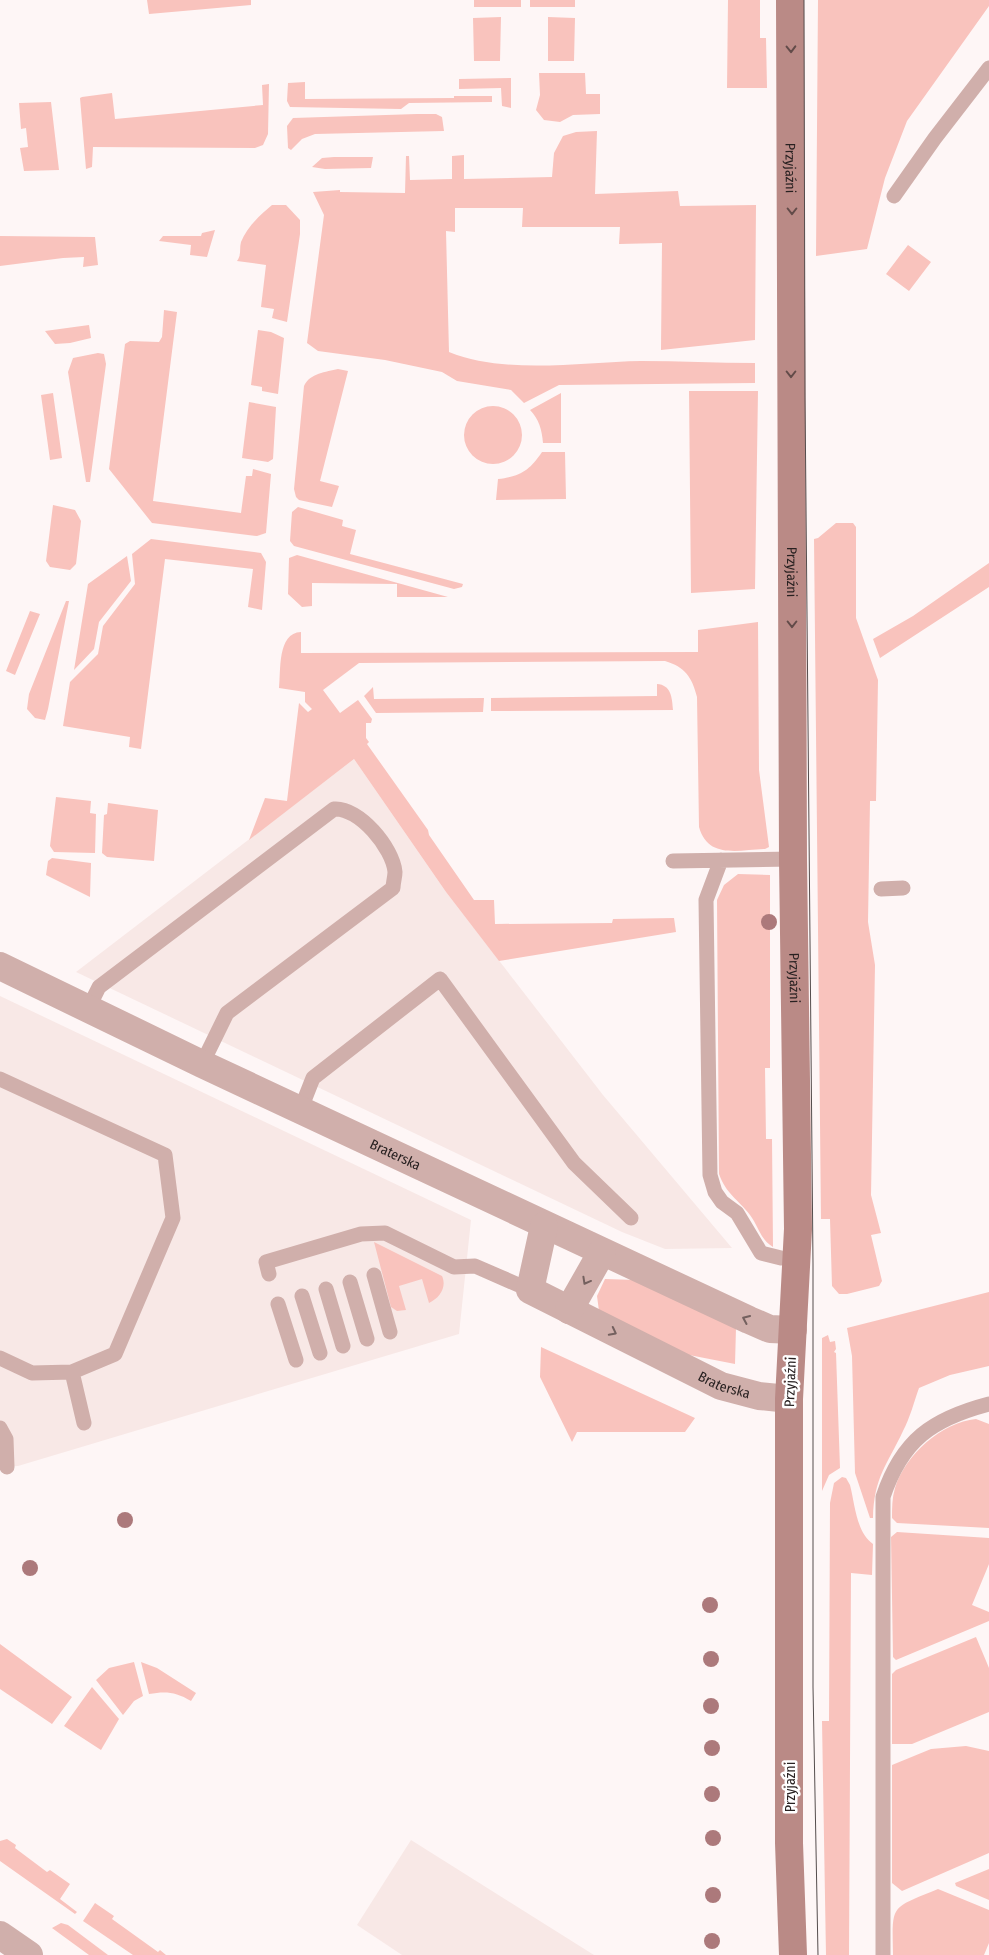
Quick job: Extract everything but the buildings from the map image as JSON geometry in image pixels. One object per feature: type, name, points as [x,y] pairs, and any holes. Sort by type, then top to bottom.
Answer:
[{"type":"street","name":"Przyjaźni","points":[[790,0],[792,859],[798,1229],[789,1399],[790,1843],[793,1955]]},
{"type":"street","name":"Braterska","points":[[0,966],[544,1226],[770,1329],[793,1330]]},
{"type":"street","points":[[530,1290],[544,1226]]},
{"type":"street","points":[[570,1310],[602,1252]]},
{"type":"street","name":"Braterska","points":[[530,1290],[721,1386],[759,1396],[789,1399]]},
{"type":"lane","points":[[894,196],[935,138],[989,68]]},
{"type":"lane","points":[[88,1009],[99,987],[334,809],[342,808],[354,813],[363,819],[388,851],[395,872],[393,888],[227,1013],[202,1064]]},
{"type":"lane","points":[[673,861],[792,859]]},
{"type":"lane","points":[[721,860],[706,900],[710,1175],[715,1192],[722,1202],[737,1213],[761,1253],[781,1258]]},
{"type":"lane","points":[[881,889],[903,888]]},
{"type":"lane","points":[[300,1111],[313,1078],[440,979],[574,1163],[631,1218]]},
{"type":"lane","points":[[0,1079],[164,1155],[173,1218],[115,1354],[72,1372],[32,1374],[0,1358]]},
{"type":"lane","points":[[269,1274],[266,1262],[291,1260],[385,1233],[454,1267],[475,1266],[530,1290]]},
{"type":"lane","points":[[374,1275],[390,1332]]},
{"type":"lane","points":[[350,1282],[367,1339]]},
{"type":"lane","points":[[326,1289],[343,1346]]},
{"type":"lane","points":[[302,1296],[320,1353]]},
{"type":"lane","points":[[278,1304],[296,1360]]},
{"type":"lane","points":[[72,1372],[84,1423]]},
{"type":"lane","points":[[882,1955],[883,1497],[890,1475],[903,1454],[925,1430],[950,1416],[989,1404]]},
{"type":"lane","points":[[0,1428],[6,1439],[7,1467]]},
{"type":"shaded area","points":[[147,0],[251,0],[251,5],[149,14]]},
{"type":"shaded area","points":[[474,0],[521,0],[521,7],[474,7]]},
{"type":"shaded area","points":[[530,0],[575,0],[575,7],[530,7]]},
{"type":"shaded area","points":[[728,0],[760,0],[760,38],[766,38],[767,88],[727,88]]},
{"type":"shaded area","points":[[818,0],[989,0],[989,6],[907,121],[885,178],[867,249],[816,256]]},
{"type":"shaded area","points":[[501,17],[500,61],[474,61],[473,18]]},
{"type":"shaded area","points":[[548,17],[575,18],[574,61],[548,61]]},
{"type":"shaded area","points":[[539,73],[585,73],[586,94],[600,94],[600,114],[573,115],[560,122],[544,120],[536,110],[540,95]]},
{"type":"shaded area","points":[[511,78],[511,108],[502,106],[501,88],[459,89],[459,79]]},
{"type":"shaded area","points":[[305,82],[305,99],[492,96],[492,102],[409,103],[401,109],[290,107],[287,101],[288,83]]},
{"type":"shaded area","points":[[269,84],[268,134],[263,145],[255,148],[93,147],[92,167],[86,169],[80,98],[82,97],[112,93],[115,119],[263,105],[262,85]]},
{"type":"shaded area","points":[[51,102],[59,170],[24,171],[20,148],[28,147],[26,128],[21,129],[19,103]]},
{"type":"shaded area","points":[[436,114],[442,117],[444,131],[315,134],[302,139],[291,150],[288,148],[287,126],[293,118]]},
{"type":"shaded area","points":[[597,131],[595,194],[678,191],[680,206],[756,205],[755,340],[661,350],[662,243],[619,244],[620,227],[522,227],[523,208],[455,208],[455,232],[446,231],[449,352],[471,359],[495,363],[544,366],[641,361],[755,363],[755,383],[559,385],[524,403],[511,390],[457,381],[442,372],[385,360],[318,351],[307,343],[324,215],[313,192],[340,190],[340,192],[405,193],[406,156],[409,156],[410,180],[452,179],[452,156],[464,155],[464,179],[552,177],[554,153],[563,136],[576,132]]},
{"type":"shaded area","points":[[373,157],[371,168],[325,169],[312,167],[322,158]]},
{"type":"shaded area","points":[[272,205],[286,205],[300,220],[300,234],[287,322],[272,318],[274,309],[261,307],[266,265],[237,261],[241,242],[250,226]]},
{"type":"shaded area","points":[[215,230],[207,257],[190,255],[191,245],[159,241],[163,236],[201,236],[202,233]]},
{"type":"shaded area","points":[[0,236],[95,237],[98,265],[83,267],[84,257],[0,266]]},
{"type":"shaded area","points":[[908,245],[931,262],[909,291],[886,274]]},
{"type":"shaded area","points":[[164,310],[177,312],[153,501],[241,513],[246,476],[252,476],[253,469],[271,474],[266,533],[257,536],[152,523],[109,469],[125,344],[130,341],[159,342],[162,337]]},
{"type":"shaded area","points":[[89,325],[91,338],[70,343],[55,344],[45,331]]},
{"type":"shaded area","points":[[258,330],[271,332],[284,338],[278,394],[262,391],[262,387],[251,385]]},
{"type":"shaded area","points":[[98,353],[104,354],[106,364],[90,482],[86,482],[68,372],[73,358]]},
{"type":"shaded area","points":[[338,369],[348,371],[320,481],[339,486],[332,507],[299,500],[294,489],[304,386],[314,376]]},
{"type":"shaded area","points":[[689,391],[758,391],[755,589],[691,593]]},
{"type":"shaded area","points":[[53,393],[62,458],[50,460],[41,395]]},
{"type":"shaded area","points":[[561,393],[561,443],[543,443],[540,425],[530,410]]},
{"type":"shaded area","points":[[249,402],[276,407],[273,459],[268,462],[242,458]]},
{"type":"shaded area","points":[[487,406],[499,406],[509,410],[518,419],[522,441],[514,456],[499,464],[487,464],[477,460],[468,451],[464,441],[464,429],[468,419],[477,410]]},
{"type":"shaded area","points":[[542,452],[565,452],[566,499],[496,500],[498,479],[524,472]]},
{"type":"shaded area","points":[[53,505],[75,510],[81,521],[76,564],[70,570],[50,567],[46,561]]},
{"type":"shaded area","points":[[298,507],[343,520],[342,526],[356,530],[350,554],[463,584],[462,587],[454,589],[294,546],[290,541],[292,512]]},
{"type":"shaded area","points":[[836,523],[853,523],[856,527],[856,618],[878,680],[876,801],[870,801],[868,922],[875,965],[871,1195],[881,1233],[871,1235],[882,1281],[879,1286],[847,1294],[839,1294],[832,1286],[830,1219],[821,1219],[814,539],[818,538]]},
{"type":"shaded area","points":[[151,539],[261,553],[266,562],[262,610],[248,607],[253,569],[165,559],[141,749],[129,747],[130,737],[63,726],[70,682],[98,654],[103,626],[135,584],[132,554]]},
{"type":"shaded area","points":[[297,555],[448,597],[397,597],[397,584],[312,583],[312,606],[302,607],[288,594],[289,558]]},
{"type":"shaded area","points":[[127,556],[131,581],[99,622],[94,649],[74,670],[88,584]]},
{"type":"shaded area","points":[[989,563],[989,587],[880,658],[873,639],[913,616]]},
{"type":"shaded area","points":[[66,601],[69,601],[48,709],[45,720],[35,718],[27,709],[29,694]]},
{"type":"shaded area","points":[[30,611],[40,614],[15,675],[6,671]]},
{"type":"shaded area","points":[[758,622],[759,770],[769,847],[765,849],[725,850],[709,844],[703,837],[699,827],[697,697],[690,678],[683,670],[672,663],[665,661],[359,663],[323,690],[340,713],[358,700],[372,719],[371,723],[366,723],[366,738],[369,742],[367,744],[428,830],[429,835],[474,900],[494,900],[495,924],[612,923],[613,919],[674,918],[676,932],[499,961],[446,892],[354,759],[249,840],[265,798],[287,801],[299,703],[308,712],[312,709],[305,702],[305,692],[279,688],[284,646],[293,634],[301,632],[301,653],[698,652],[698,630]]},
{"type":"shaded area","points":[[657,684],[662,685],[670,692],[673,710],[491,711],[491,698],[657,696]]},
{"type":"shaded area","points":[[373,687],[374,699],[484,698],[483,712],[376,713],[364,696]]},
{"type":"shaded area","points":[[354,759],[446,892],[603,1095],[732,1248],[665,1249],[622,1232],[76,972]]},
{"type":"shaded area","points":[[56,797],[91,801],[90,813],[96,814],[95,853],[54,852],[50,846]]},
{"type":"shaded area","points":[[108,803],[158,810],[154,861],[107,857],[102,853],[104,815],[107,814]]},
{"type":"shaded area","points":[[52,858],[91,863],[90,897],[46,875],[48,861]]},
{"type":"shaded area","points":[[738,874],[770,875],[770,1068],[765,1068],[766,1139],[772,1139],[773,1247],[762,1237],[753,1219],[729,1192],[719,1174],[717,900],[724,885]]},
{"type":"shaded area","points":[[0,996],[471,1220],[459,1334],[18,1466],[0,1467]]},
{"type":"shaded area","points":[[374,1242],[442,1276],[444,1284],[442,1292],[429,1303],[422,1279],[399,1286],[406,1310],[397,1311],[391,1307]]},
{"type":"shaded area","points":[[605,1279],[636,1280],[736,1328],[735,1364],[684,1354],[599,1311],[597,1296]]},
{"type":"shaded area","points":[[989,1292],[989,1366],[950,1375],[919,1388],[908,1421],[882,1472],[876,1492],[873,1518],[870,1518],[855,1473],[852,1356],[847,1328]]},
{"type":"shaded area","points":[[828,1335],[830,1342],[835,1341],[836,1349],[834,1352],[836,1353],[840,1468],[829,1475],[822,1491],[822,1338]]},
{"type":"shaded area","points":[[541,1347],[695,1418],[685,1432],[577,1432],[572,1442],[540,1377]]},
{"type":"shaded area","points":[[976,1419],[989,1424],[989,1528],[897,1523],[892,1518],[895,1488],[907,1464],[916,1452],[926,1442],[950,1426]]},
{"type":"shaded area","points":[[842,1477],[846,1478],[850,1485],[857,1517],[863,1532],[873,1544],[872,1575],[851,1573],[849,1955],[826,1955],[822,1721],[829,1721],[830,1503],[834,1483]]},
{"type":"shaded area","points":[[897,1532],[989,1538],[989,1564],[972,1605],[989,1612],[989,1621],[896,1660],[893,1657],[891,1537]]},
{"type":"shaded area","points":[[976,1637],[989,1668],[989,1712],[912,1744],[892,1744],[892,1674],[896,1670]]},
{"type":"shaded area","points":[[0,1644],[72,1697],[52,1724],[0,1689]]},
{"type":"shaded area","points":[[134,1662],[143,1696],[134,1701],[123,1715],[96,1680],[109,1668]]},
{"type":"shaded area","points":[[141,1662],[157,1668],[196,1693],[191,1701],[171,1693],[149,1694]]},
{"type":"shaded area","points":[[92,1687],[119,1719],[101,1750],[64,1726]]},
{"type":"shaded area","points":[[966,1746],[989,1751],[989,1853],[902,1891],[892,1883],[892,1765],[931,1749]]},
{"type":"shaded area","points":[[7,1839],[16,1845],[15,1848],[47,1872],[50,1870],[70,1884],[60,1899],[77,1912],[75,1914],[0,1861],[0,1841]]},
{"type":"shaded area","points":[[411,1840],[594,1955],[402,1955],[357,1925]]},
{"type":"shaded area","points":[[989,1869],[989,1900],[956,1886],[955,1883]]},
{"type":"shaded area","points":[[938,1889],[989,1910],[989,1943],[984,1955],[893,1955],[893,1926],[897,1910],[911,1900]]},
{"type":"shaded area","points":[[95,1903],[114,1916],[112,1919],[158,1952],[160,1950],[166,1955],[133,1955],[83,1921]]},
{"type":"shaded area","points":[[61,1923],[68,1925],[108,1955],[89,1955],[52,1928]]},
{"type":"tram line","points":[[804,0],[805,397],[813,1264],[813,1687],[818,1955]]}]
